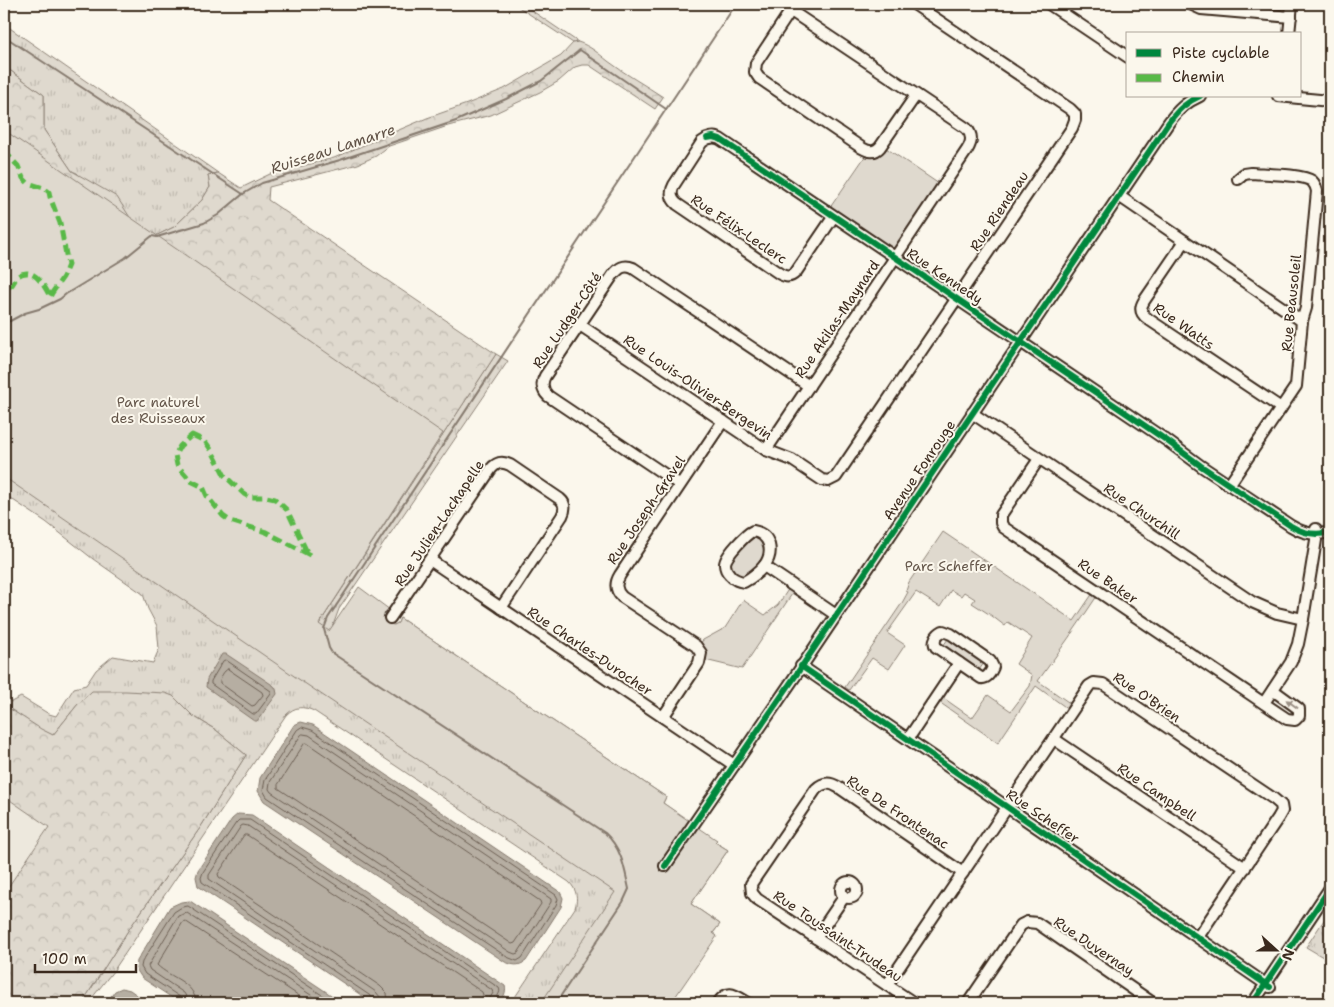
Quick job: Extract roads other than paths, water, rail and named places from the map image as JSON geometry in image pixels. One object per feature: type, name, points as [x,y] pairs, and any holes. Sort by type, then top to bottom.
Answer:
[{"type":"street","name":"Rue Riendeau","points":[[830,481],[842,469],[1074,123],[1075,116],[1070,109],[914,4]]},
{"type":"street","points":[[1049,4],[1126,56]]},
{"type":"street","points":[[1190,4],[1201,10],[1291,17]]},
{"type":"street","points":[[1289,32],[1292,4]]},
{"type":"street","points":[[793,7],[756,63],[756,74],[759,78],[868,151],[878,150],[916,95]]},
{"type":"street","name":"Rue Akilas-Maynard","points":[[766,450],[967,150],[971,140],[970,132],[966,128],[916,95],[793,7]]},
{"type":"street","points":[[1302,98],[1330,101]]},
{"type":"street","name":"Avenue Fonrouge","points":[[665,866],[1184,100]]},
{"type":"street","name":"Rue Kennedy","points":[[707,138],[720,139],[1166,440],[1204,462],[1231,483],[1297,523],[1316,531],[1330,532]]},
{"type":"street","name":"Rue Félix-Leclerc","points":[[707,138],[700,145],[672,188],[673,200],[780,274],[788,277],[796,272],[834,216]]},
{"type":"street","name":"Rue Beausoleil","points":[[1231,483],[1296,386],[1302,321],[1306,308],[1316,192],[1315,185],[1306,178],[1251,173],[1244,174],[1238,179]]},
{"type":"street","points":[[1119,196],[1302,321]]},
{"type":"street","name":"Rue Watts","points":[[1185,241],[1144,301],[1141,309],[1142,314],[1281,408]]},
{"type":"street","name":"Rue Ludger-Côté","points":[[679,484],[548,396],[543,390],[542,383],[544,378],[615,272],[621,267],[630,266],[809,386]]},
{"type":"street","name":"Rue Louis-Olivier-Bergevin","points":[[580,325],[766,450],[792,460],[822,480],[830,481]]},
{"type":"street","name":"Rue Churchill","points":[[972,413],[1252,602],[1277,613],[1303,619]]},
{"type":"street","name":"Rue Joseph-Gravel","points":[[663,717],[699,663],[701,653],[696,646],[622,597],[617,591],[616,585],[620,575],[679,484],[723,421]]},
{"type":"street","name":"Rue Baker","points":[[1039,459],[1001,515],[1001,523],[1004,527],[1264,703],[1290,720],[1295,720],[1299,716],[1300,711],[1297,707],[1272,690]]},
{"type":"street","name":"Rue Julien-Lachapelle","points":[[390,618],[493,466],[500,462],[510,464],[560,499],[564,502],[565,509],[501,608]]},
{"type":"street","name":"Rue Kennedy","points":[[1316,531],[1330,526]]},
{"type":"street","points":[[753,531],[764,535],[770,544],[764,566],[749,579],[741,582],[729,575],[725,564],[728,555],[753,531]]},
{"type":"street","points":[[1264,703],[1294,657],[1298,644],[1316,531]]},
{"type":"street","name":"Rue Charles-Durocher","points":[[430,560],[734,765]]},
{"type":"street","points":[[764,566],[836,615]]},
{"type":"street","points":[[945,631],[950,634],[990,661],[993,667],[987,676],[983,678],[959,663],[935,645],[935,639],[941,632],[945,631]]},
{"type":"street","points":[[908,739],[959,663]]},
{"type":"street","name":"Rue Scheffer","points":[[802,666],[1268,986]]},
{"type":"street","name":"Rue O'Brien","points":[[887,985],[1089,686],[1094,683],[1101,683],[1281,805],[1280,814],[1198,938]]},
{"type":"street","name":"Rue Campbell","points":[[1054,739],[1245,868]]},
{"type":"street","name":"Rue De Frontenac","points":[[751,890],[753,881],[816,788],[826,783],[838,787],[963,873]]},
{"type":"street","points":[[1259,1003],[1330,888]]},
{"type":"street","name":"Rue Toussaint-Trudeau","points":[[751,890],[757,899],[914,1003]]},
{"type":"street","points":[[816,938],[844,897]]},
{"type":"street","points":[[1253,1003],[1268,986],[1330,898]]},
{"type":"street","name":"Rue Duvernay","points":[[968,1003],[1021,926],[1030,922],[1037,923],[1153,1003]]},
{"type":"street","points":[[718,1003],[723,996],[730,994],[748,1003]]},
{"type":"water","points":[[222,654],[226,654],[276,689],[277,694],[257,721],[254,721],[206,687],[207,679]]},
{"type":"water","points":[[301,722],[313,725],[560,892],[563,898],[561,907],[526,961],[516,965],[505,962],[264,801],[258,791],[260,778],[294,725]]},
{"type":"water","points":[[238,814],[252,815],[505,986],[505,993],[502,999],[499,1003],[373,1003],[198,886],[196,877],[198,870],[232,819]]},
{"type":"water","points":[[190,901],[343,1003],[180,1003],[142,978],[136,969],[137,961],[170,907],[181,902]]},
{"type":"water","points":[[122,988],[130,990],[148,1003],[106,1003],[115,991]]},
{"type":"waterway","points":[[556,1003],[623,902],[629,889],[622,859],[615,845],[605,833],[332,653],[324,629],[328,618],[736,4]]},
{"type":"waterway","points":[[4,36],[243,194]]},
{"type":"waterway","name":"Ruisseau Lamarre","points":[[4,322],[60,299],[125,258],[152,236],[157,237],[204,223],[218,215],[243,194],[262,183],[340,160],[456,121],[541,81],[580,50],[666,109]]},
{"type":"park label","name":"Parc naturel des Ruisseaux","points":[[158,410]]},
{"type":"park label","name":"Parc Scheffer","points":[[949,566]]}]
